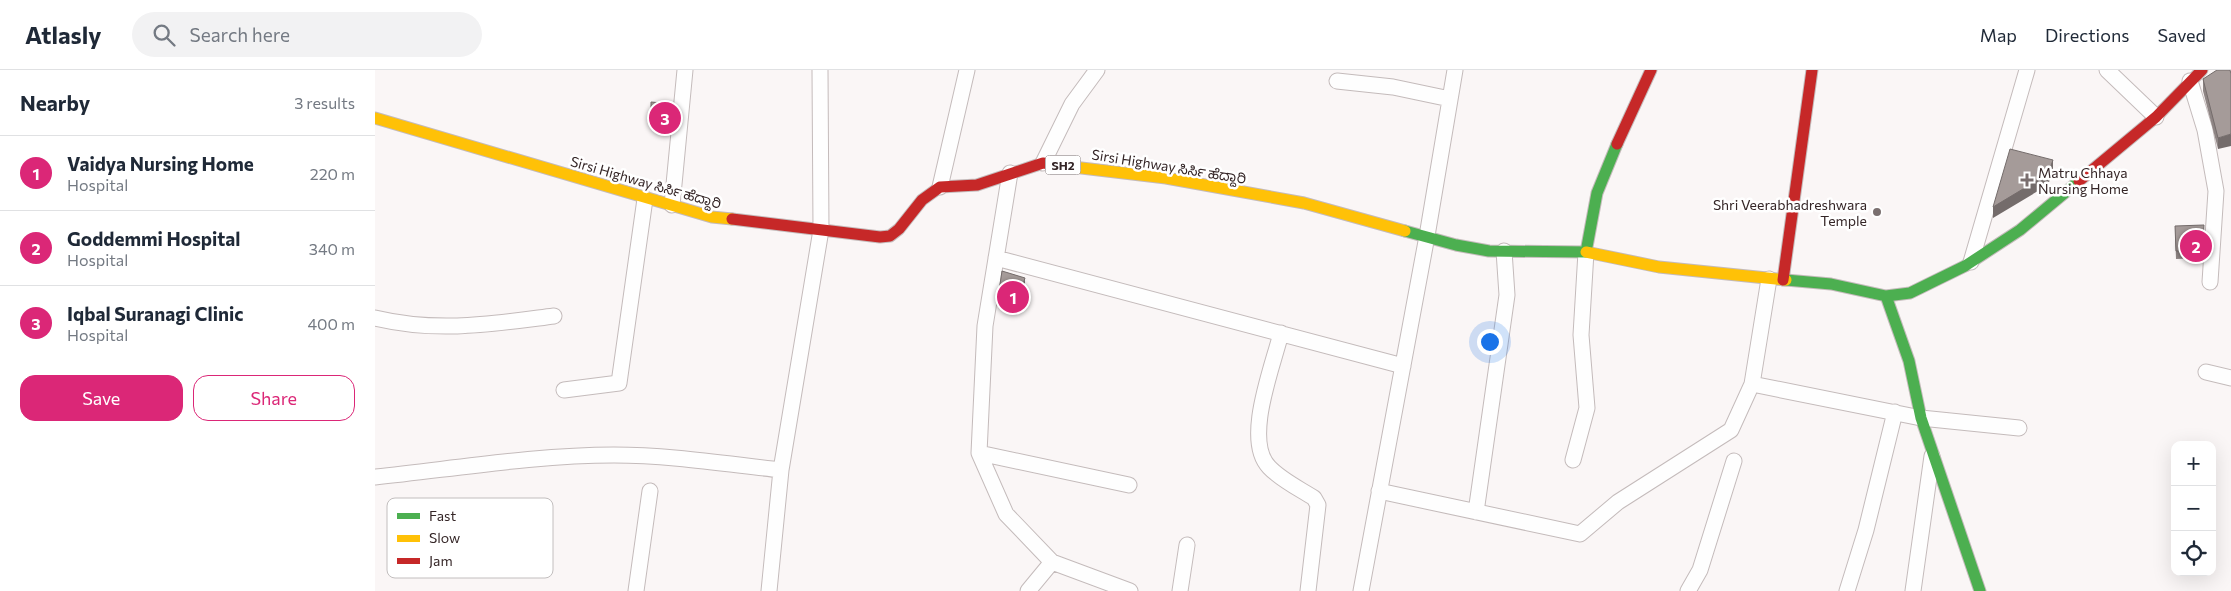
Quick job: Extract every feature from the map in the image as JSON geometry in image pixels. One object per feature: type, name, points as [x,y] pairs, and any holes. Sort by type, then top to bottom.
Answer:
[{"type":"main road","points":[[1586,252],[1597,193],[1629,115],[1651,70]]},
{"type":"main road","points":[[1776,279],[1812,70]]},
{"type":"main road","points":[[1980,591],[1921,418],[1909,361],[1886,296],[1910,293],[1971,262],[2020,230],[2155,116],[2196,74]]},
{"type":"main road","name":"Sirsi Highway ಸಿರ್ಸಿ ಹೆದ್ದಾರಿ","points":[[375,118],[713,218],[880,237],[890,236],[899,229],[922,200],[940,187],[977,185],[1011,172],[1043,163],[1166,178],[1304,203],[1464,246],[1504,251],[1586,252],[1659,267],[1831,284],[1886,296]]},
{"type":"street","points":[[672,205],[685,70]]},
{"type":"street","points":[[769,591],[781,470],[821,230],[820,70]]},
{"type":"street","points":[[940,187],[967,70]]},
{"type":"street","points":[[1043,163],[1072,104],[1097,70]]},
{"type":"street","points":[[1361,591],[1427,236],[1455,70]]},
{"type":"street","points":[[1971,262],[2027,70]]},
{"type":"street","points":[[2107,70],[2155,116]]},
{"type":"street","points":[[2196,74],[2216,191],[2210,282]]},
{"type":"street","points":[[1337,81],[1393,87],[1450,99]]},
{"type":"street","points":[[1011,172],[985,326],[979,453],[1006,514],[1052,562],[1130,591]]},
{"type":"street","points":[[564,390],[619,383],[645,199]]},
{"type":"street","points":[[1476,512],[1507,295],[1504,251]]},
{"type":"street","points":[[1573,460],[1587,408],[1581,335],[1586,252]]},
{"type":"street","points":[[996,258],[1403,366]]},
{"type":"street","points":[[1379,491],[1580,534],[1618,502],[1731,430],[1753,384],[1776,279]]},
{"type":"street","points":[[375,318],[406,325],[473,327],[554,316]]},
{"type":"street","points":[[1281,334],[1258,425],[1260,453],[1269,467],[1314,498],[1318,505],[1308,591]]},
{"type":"street","points":[[2206,372],[2231,378]]},
{"type":"street","points":[[1753,384],[1921,418],[2019,428]]},
{"type":"street","points":[[1847,591],[1866,530],[1895,412]]},
{"type":"street","points":[[1913,591],[1933,451]]},
{"type":"street","points":[[979,453],[1129,485]]},
{"type":"street","points":[[375,477],[566,457],[612,455],[655,456],[781,470]]},
{"type":"street","points":[[1688,591],[1700,570],[1734,461]]},
{"type":"street","points":[[635,591],[650,491]]},
{"type":"street","points":[[1180,591],[1187,545]]},
{"type":"street","points":[[1028,591],[1052,562]]},
{"type":"building","points":[[2217,70],[2230,70],[2231,74],[2231,134],[2218,138],[2203,79]]},
{"type":"building","points":[[651,102],[672,104],[670,118],[651,117]]},
{"type":"building","points":[[2010,149],[2053,160],[2048,174],[1993,207]]},
{"type":"building","points":[[2204,225],[2202,250],[2176,251],[2175,226]]},
{"type":"building","points":[[1002,271],[1025,278],[1017,303],[998,298]]},
{"type":"traffic: fast","points":[[1405,231],[1456,245],[1489,251],[1586,252],[1597,193],[1617,144]]},
{"type":"traffic: fast","points":[[1786,280],[1831,284],[1886,296],[1910,293],[1965,266],[2020,230],[2079,181]]},
{"type":"traffic: fast","points":[[1886,296],[1909,361],[1921,418],[1980,591]]},
{"type":"traffic: slow","points":[[375,118],[712,217],[732,219]]},
{"type":"traffic: slow","points":[[1073,167],[1166,178],[1304,203],[1405,231]]},
{"type":"traffic: slow","points":[[1586,252],[1659,267],[1786,280]]},
{"type":"traffic: jam","points":[[1617,144],[1651,70]]},
{"type":"traffic: jam","points":[[1783,280],[1812,70]]},
{"type":"traffic: jam","points":[[2079,181],[2156,117],[2202,70]]},
{"type":"traffic: jam","points":[[732,219],[880,237],[890,236],[899,229],[922,200],[940,187],[977,185],[1043,163],[1073,167]]},
{"type":"place","name":"Iqbal Suranagi Clinic","points":[[665,118]]},
{"type":"place","name":"Matru Chhaya Nursing Home","points":[[2027,180]]},
{"type":"place","name":"Shri Veerabhadreshwara Temple","points":[[1877,212]]},
{"type":"place","name":"Goddemmi Hospital","points":[[2196,246]]},
{"type":"place","name":"Vaidya Nursing Home","points":[[1013,297]]}]
